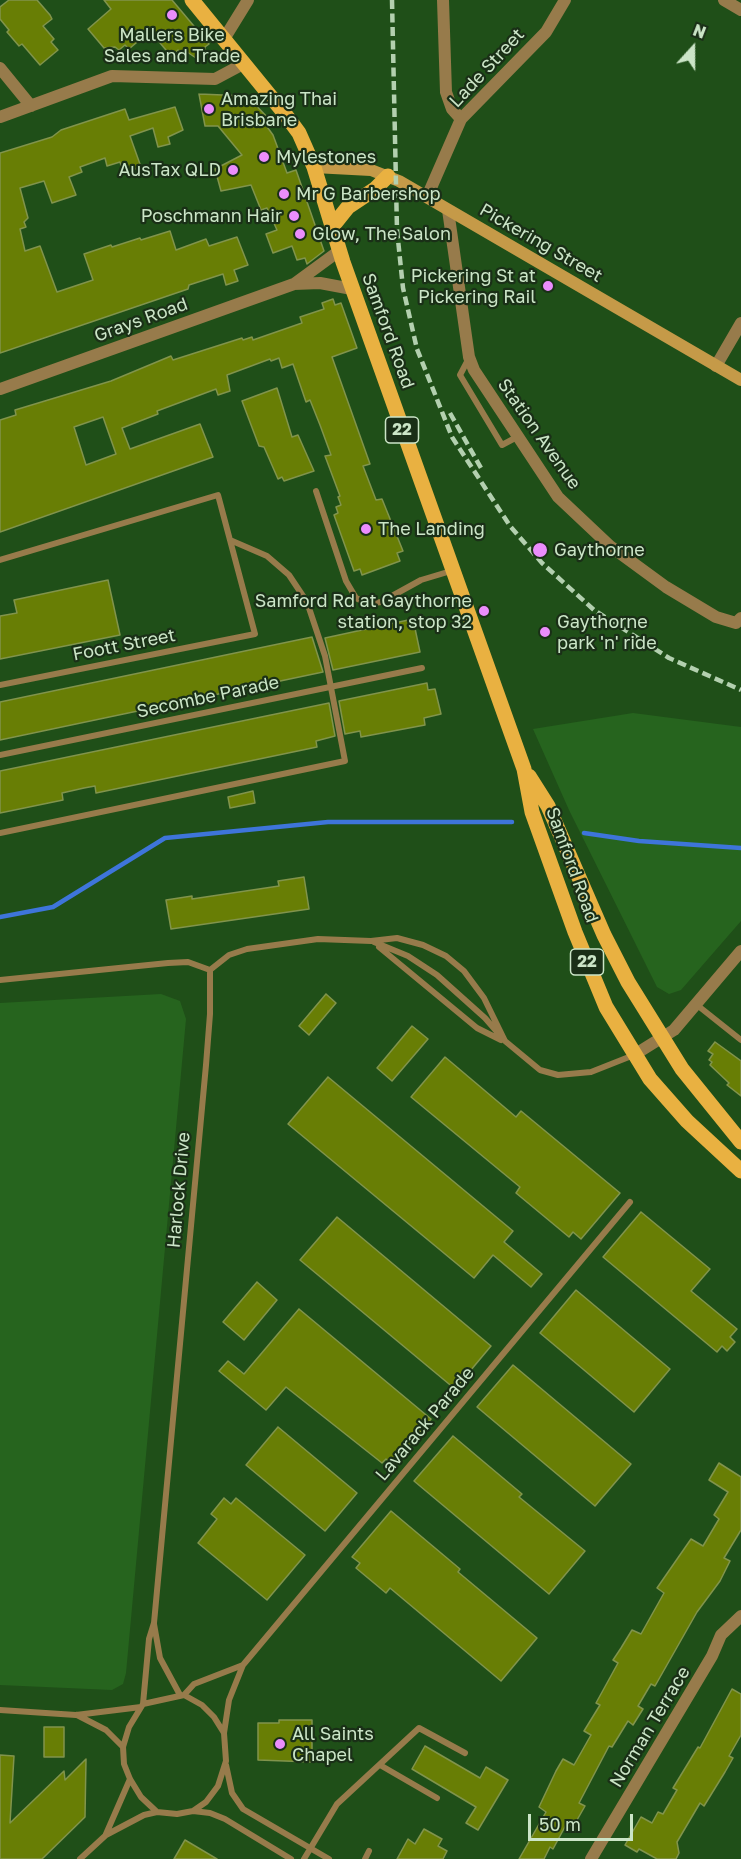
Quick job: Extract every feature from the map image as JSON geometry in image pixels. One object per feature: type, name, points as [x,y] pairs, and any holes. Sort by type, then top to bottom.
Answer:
[{"type":"main road","name":"Samford Road","points":[[192,0],[292,123],[314,167],[352,289],[524,769],[532,812],[575,932],[606,1007],[650,1079],[687,1121],[741,1170]]},
{"type":"main road","name":"Pickering Street","points":[[314,167],[371,170],[388,176],[428,197],[741,380]]},
{"type":"main road","points":[[332,227],[348,207],[375,189],[388,176]]},
{"type":"main road","name":"Samford Road","points":[[524,769],[548,807],[613,954],[662,1040],[706,1101],[741,1142]]},
{"type":"street","points":[[224,39],[248,0]]},
{"type":"street","points":[[443,0],[446,92],[452,109],[461,119]]},
{"type":"street","name":"Lade Street","points":[[428,197],[461,119],[546,32],[565,0]]},
{"type":"street","points":[[724,0],[741,10]]},
{"type":"street","points":[[0,117],[112,76],[215,79],[245,63]]},
{"type":"street","points":[[0,68],[31,106]]},
{"type":"street","name":"Station Avenue","points":[[448,210],[469,357],[474,370],[558,497],[610,546],[666,587],[716,616],[736,623],[741,618]]},
{"type":"street","name":"Grays Road","points":[[0,389],[294,284],[339,251]]},
{"type":"street","name":"Grays Road","points":[[294,284],[320,284],[352,289]]},
{"type":"street","points":[[716,366],[741,323]]},
{"type":"street","points":[[634,1055],[662,1040],[674,1030],[741,951]]},
{"type":"street","name":"Norman Terrace","points":[[591,1859],[712,1656],[721,1635],[740,1619]]},
{"type":"lane","points":[[316,491],[346,581],[356,598],[368,604],[381,602],[421,580],[452,571]]},
{"type":"lane","points":[[0,560],[218,495],[230,540],[267,555],[289,575],[307,602],[316,624],[332,686],[345,761],[0,833]]},
{"type":"lane","name":"Foott Street","points":[[0,685],[255,634],[230,540]]},
{"type":"lane","name":"Secombe Parade","points":[[0,755],[422,668]]},
{"type":"lane","points":[[0,980],[168,963],[188,963],[210,970],[229,955],[247,949],[318,939],[371,941],[398,938],[423,945],[446,956],[471,978],[505,1041]]},
{"type":"lane","points":[[371,941],[408,956],[436,975],[485,1018],[505,1041],[540,1070],[558,1075],[598,1071],[634,1055]]},
{"type":"lane","points":[[371,941],[477,1028],[505,1041]]},
{"type":"lane","name":"Harlock Drive","points":[[154,1623],[210,1014],[210,970]]},
{"type":"lane","points":[[697,1005],[741,1040]]},
{"type":"lane","name":"Lavarack Parade","points":[[243,1665],[630,1202]]},
{"type":"lane","points":[[154,1623],[159,1658],[182,1695],[202,1705],[214,1717],[224,1733]]},
{"type":"lane","points":[[154,1623],[149,1639],[142,1705],[129,1727],[123,1747],[124,1764],[130,1779],[141,1797],[157,1812]]},
{"type":"lane","points":[[0,1710],[76,1715],[142,1705],[182,1695],[194,1684],[243,1665]]},
{"type":"lane","points":[[243,1665],[229,1700],[224,1733],[231,1793],[243,1809],[329,1859]]},
{"type":"lane","points":[[76,1715],[106,1730],[123,1747]]},
{"type":"lane","points":[[304,1859],[337,1804],[419,1728],[465,1753]]},
{"type":"lane","points":[[80,1859],[106,1834],[144,1815],[157,1812],[177,1814],[193,1811],[206,1802],[218,1786],[226,1761]]},
{"type":"lane","points":[[380,1765],[437,1798]]},
{"type":"lane","points":[[106,1834],[130,1779]]},
{"type":"lane","points":[[193,1811],[225,1819],[291,1859]]},
{"type":"lane","points":[[365,1859],[369,1851]]},
{"type":"green space","points":[[633,713],[741,727],[741,921],[681,990],[669,994],[657,987],[569,810],[533,729]]},
{"type":"green space","points":[[161,994],[180,1001],[186,1019],[126,1673],[123,1684],[112,1690],[0,1685],[0,1003]]},
{"type":"building","points":[[9,0],[37,0],[52,19],[43,26],[54,39],[51,42],[58,50],[40,65],[22,44],[19,46],[0,19],[0,7]]},
{"type":"building","points":[[104,0],[172,0],[209,44],[205,47],[204,55],[196,58],[184,50],[180,53],[178,50],[171,56],[150,31],[129,49],[125,45],[119,50],[115,47],[104,48],[88,29],[111,9]]},
{"type":"building","points":[[199,94],[247,96],[270,120],[265,124],[273,135],[287,173],[296,170],[324,251],[307,264],[305,258],[297,260],[292,246],[273,253],[266,234],[277,230],[267,208],[261,210],[251,185],[221,191],[215,169],[242,155],[218,126],[205,126]]},
{"type":"building","points":[[175,107],[183,130],[168,137],[170,144],[158,147],[153,128],[130,136],[141,167],[123,173],[120,162],[107,166],[105,158],[80,167],[82,172],[69,177],[76,195],[52,203],[44,181],[20,188],[28,218],[24,222],[26,227],[20,229],[25,251],[40,246],[57,292],[93,280],[84,254],[111,245],[112,247],[170,231],[176,250],[206,239],[209,246],[237,237],[248,265],[234,270],[238,281],[226,285],[223,274],[189,285],[188,289],[0,353],[0,153],[52,137],[61,130],[125,109],[129,120]]},
{"type":"building","points":[[333,299],[335,305],[341,303],[357,348],[332,357],[370,464],[363,466],[376,500],[382,499],[403,551],[397,553],[400,561],[362,575],[360,569],[354,571],[334,515],[338,513],[336,507],[341,505],[338,497],[340,496],[325,456],[331,455],[310,400],[306,402],[293,364],[282,368],[279,358],[271,361],[270,359],[227,375],[230,391],[218,395],[216,389],[157,411],[158,414],[122,428],[130,449],[200,424],[213,457],[0,532],[0,420],[16,415],[15,410],[111,381],[171,356],[173,360],[242,338],[243,340],[252,337],[253,340],[302,323],[300,317],[324,309],[322,303]],"holes":[[[103,417],[116,454],[86,465],[74,427]]]},
{"type":"building","points":[[277,388],[292,437],[298,435],[314,471],[284,481],[282,477],[278,479],[264,447],[259,446],[242,401]]},
{"type":"building","points":[[108,580],[120,635],[0,659],[0,616],[17,613],[14,600]]},
{"type":"building","points":[[413,619],[420,652],[333,670],[325,638]]},
{"type":"building","points":[[312,637],[323,672],[0,740],[0,702]]},
{"type":"building","points":[[427,683],[428,690],[435,689],[441,714],[424,718],[425,725],[361,737],[360,731],[345,734],[339,701]]},
{"type":"building","points":[[329,703],[335,736],[316,741],[317,747],[96,793],[95,786],[84,788],[62,793],[63,800],[0,813],[0,771]]},
{"type":"building","points":[[253,791],[255,803],[230,808],[228,797]]},
{"type":"building","points":[[304,877],[309,909],[171,929],[166,900],[192,896],[192,899],[279,886],[278,881]]},
{"type":"building","points":[[326,994],[336,1003],[309,1035],[299,1026]]},
{"type":"building","points":[[412,1026],[428,1039],[392,1081],[377,1068]]},
{"type":"building","points":[[715,1042],[741,1061],[741,1096],[727,1085],[729,1083],[710,1065],[712,1062],[709,1060],[713,1054],[708,1051]]},
{"type":"building","points":[[445,1057],[516,1117],[521,1111],[620,1193],[581,1239],[573,1232],[569,1237],[516,1193],[520,1187],[411,1097]]},
{"type":"building","points":[[328,1077],[513,1231],[504,1242],[542,1274],[531,1287],[493,1255],[474,1278],[288,1124]]},
{"type":"building","points":[[641,1212],[710,1269],[691,1291],[737,1329],[730,1337],[735,1342],[727,1351],[722,1346],[717,1352],[603,1257]]},
{"type":"building","points":[[337,1217],[491,1346],[455,1389],[300,1260]]},
{"type":"building","points":[[257,1282],[277,1300],[244,1340],[223,1322]]},
{"type":"building","points":[[576,1290],[670,1369],[634,1412],[540,1333]]},
{"type":"building","points":[[299,1309],[431,1419],[393,1465],[386,1459],[382,1463],[286,1387],[266,1410],[219,1371],[228,1361],[244,1374]]},
{"type":"building","points":[[513,1365],[631,1464],[595,1506],[477,1407]]},
{"type":"building","points":[[278,1427],[357,1493],[325,1531],[246,1465]]},
{"type":"building","points":[[453,1436],[522,1494],[519,1497],[585,1551],[549,1594],[414,1481]]},
{"type":"building","points":[[719,1463],[741,1477],[741,1530],[724,1558],[730,1561],[720,1581],[697,1612],[655,1686],[651,1684],[638,1706],[643,1709],[633,1725],[628,1721],[612,1747],[609,1746],[579,1803],[585,1806],[573,1827],[567,1823],[553,1849],[550,1847],[544,1859],[519,1859],[546,1812],[539,1807],[556,1771],[563,1759],[574,1765],[591,1735],[584,1731],[600,1705],[596,1703],[618,1663],[613,1660],[632,1630],[641,1634],[664,1593],[657,1588],[691,1539],[703,1546],[719,1519],[714,1515],[728,1492],[709,1480]]},
{"type":"building","points":[[224,1498],[231,1504],[236,1498],[305,1555],[267,1600],[198,1543],[217,1519],[211,1514]]},
{"type":"building","points":[[391,1511],[460,1569],[458,1572],[537,1638],[501,1681],[390,1588],[386,1593],[356,1568],[360,1563],[352,1557]]},
{"type":"building","points":[[732,1689],[741,1694],[741,1735],[729,1756],[733,1758],[725,1772],[704,1806],[700,1803],[677,1842],[679,1853],[676,1859],[657,1859],[639,1849],[637,1852],[625,1845],[641,1817],[652,1823],[658,1812],[663,1814],[677,1790],[673,1788],[698,1747],[700,1748]]},
{"type":"building","name":"All Saints Chapel","points":[[279,1720],[312,1720],[312,1762],[258,1760],[258,1723],[279,1723]]},
{"type":"building","points":[[44,1727],[64,1727],[64,1757],[44,1757]]},
{"type":"building","points":[[425,1746],[480,1778],[486,1767],[508,1780],[478,1830],[466,1823],[476,1807],[412,1769]]},
{"type":"building","points":[[0,1755],[14,1756],[10,1823],[64,1771],[65,1780],[86,1759],[85,1817],[42,1859],[0,1859]]},
{"type":"building","points":[[424,1829],[442,1839],[438,1846],[447,1851],[443,1859],[397,1859],[408,1839],[415,1844]]},
{"type":"building","points":[[185,1840],[217,1859],[174,1859]]},
{"type":"waterway","points":[[0,917],[53,907],[165,838],[328,822],[512,822]]},
{"type":"waterway","points":[[584,833],[639,841],[741,848]]},
{"type":"railway","points":[[392,0],[397,230],[403,288],[417,349],[452,437],[510,526],[542,563],[594,610],[669,658],[741,690]]},
{"type":"railway","points":[[450,413],[481,468]]},
{"type":"place","name":"Mallers Bike Sales and Trade","points":[[172,15]]},
{"type":"place","name":"Amazing Thai Brisbane","points":[[209,109]]},
{"type":"place","name":"Mylestones","points":[[264,157]]},
{"type":"place","name":"AusTax QLD","points":[[233,170]]},
{"type":"place","name":"Mr G Barbershop","points":[[284,194]]},
{"type":"place","name":"Poschmann Hair","points":[[294,216]]},
{"type":"place","name":"Glow, The Salon","points":[[300,234]]},
{"type":"place","name":"Pickering St at Pickering Rail","points":[[548,286]]},
{"type":"place","name":"The Landing","points":[[366,529]]},
{"type":"place","name":"Gaythorne","points":[[540,550]]},
{"type":"place","name":"Samford Rd at Gaythorne station, stop 32","points":[[484,611]]},
{"type":"place","name":"Gaythorne park 'n' ride","points":[[545,632]]},
{"type":"place","name":"All Saints Chapel","points":[[280,1744]]}]
